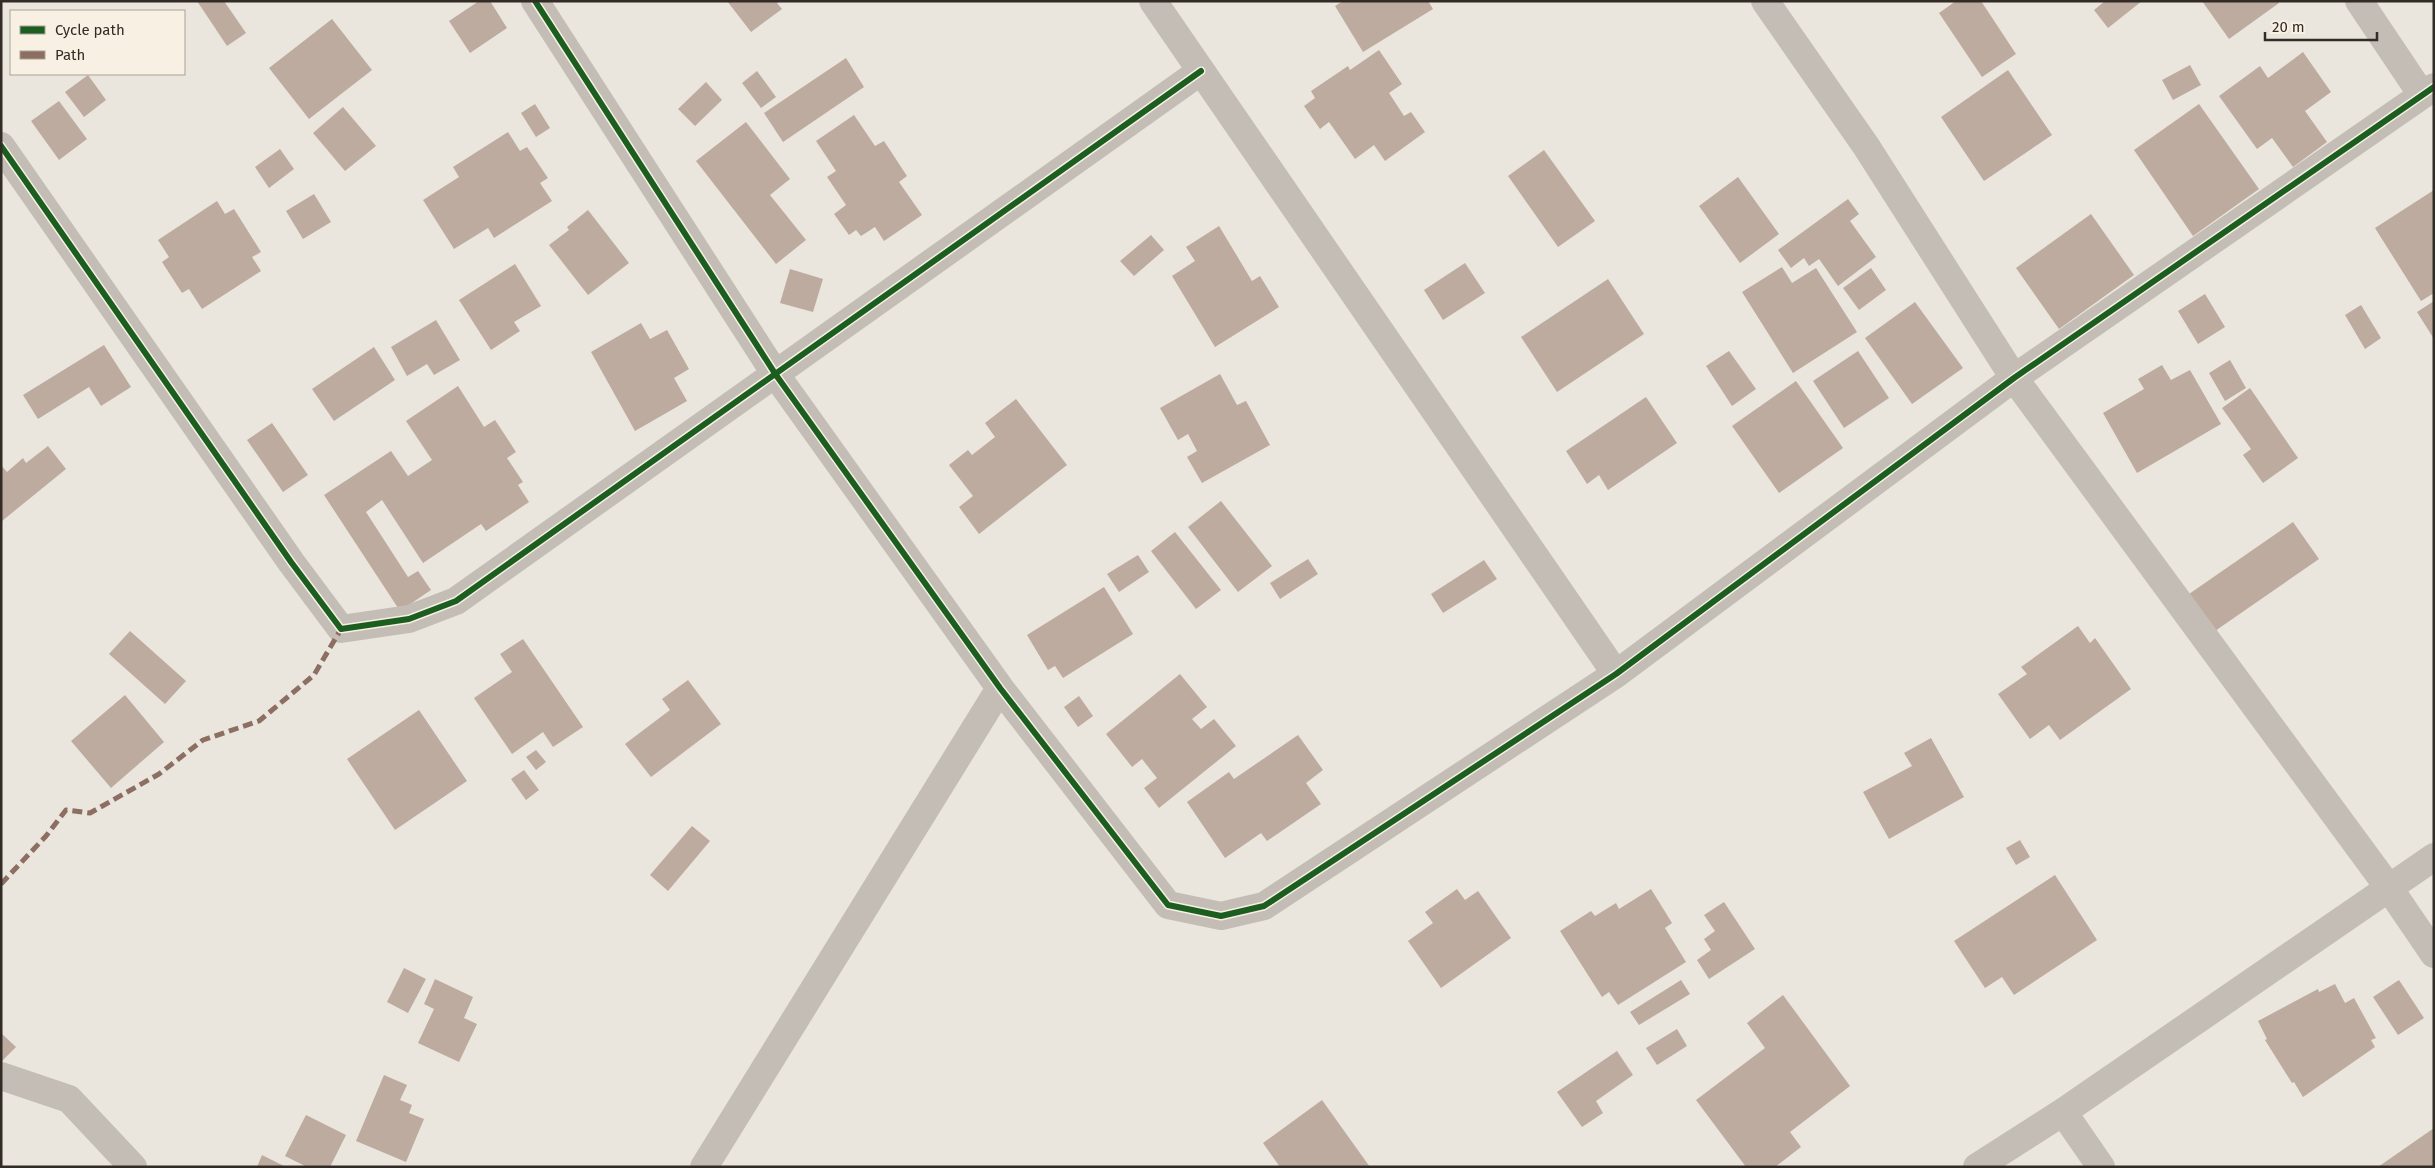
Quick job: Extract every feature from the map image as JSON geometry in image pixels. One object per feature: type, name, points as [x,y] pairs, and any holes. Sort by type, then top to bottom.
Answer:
[{"type":"street","points":[[535,1],[776,375],[1000,688],[1168,905],[1221,916],[1264,906],[1616,674],[2014,378],[2428,91],[2359,1]]},
{"type":"street","points":[[1153,1],[1616,674]]},
{"type":"street","points":[[1765,1],[1866,146],[2014,378],[2389,888],[2434,954]]},
{"type":"street","points":[[1,146],[291,562],[341,629],[409,619],[456,601],[1201,71]]},
{"type":"street","points":[[704,1167],[1000,688]]},
{"type":"street","points":[[1977,1167],[2063,1112],[2434,857]]},
{"type":"street","points":[[1,1076],[69,1100],[133,1167]]},
{"type":"street","points":[[2063,1112],[2101,1167]]},
{"type":"building","points":[[197,1],[224,1],[246,33],[227,46]]},
{"type":"building","points":[[479,1],[490,1],[507,28],[470,53],[449,21]]},
{"type":"building","points":[[727,1],[780,1],[777,3],[782,9],[751,32]]},
{"type":"building","points":[[1343,1],[1428,1],[1433,9],[1363,52],[1335,6]]},
{"type":"building","points":[[1956,1],[1981,1],[2016,54],[1982,77],[1939,13]]},
{"type":"building","points":[[2105,1],[2142,1],[2108,28],[2094,10]]},
{"type":"building","points":[[2202,1],[2277,1],[2279,3],[2229,39]]},
{"type":"building","points":[[332,19],[372,70],[309,119],[269,68]]},
{"type":"building","points":[[1379,50],[1402,84],[1389,93],[1404,116],[1411,112],[1425,132],[1385,161],[1374,145],[1355,159],[1329,122],[1320,129],[1304,106],[1315,98],[1311,91],[1348,66],[1350,70]]},
{"type":"building","points":[[2303,52],[2331,92],[2305,111],[2327,142],[2293,167],[2272,138],[2257,149],[2219,96],[2260,66],[2268,78]]},
{"type":"building","points":[[846,58],[864,87],[783,142],[764,113]]},
{"type":"building","points":[[2190,65],[2201,85],[2173,100],[2162,80]]},
{"type":"building","points":[[2008,70],[2052,135],[1984,181],[1941,117]]},
{"type":"building","points":[[757,71],[776,97],[761,108],[742,83]]},
{"type":"building","points":[[88,75],[106,100],[84,117],[65,92]]},
{"type":"building","points":[[706,82],[722,100],[695,126],[678,109]]},
{"type":"building","points":[[59,101],[87,139],[59,160],[31,121]]},
{"type":"building","points":[[535,104],[550,128],[536,137],[521,113]]},
{"type":"building","points":[[2199,104],[2259,189],[2193,236],[2134,150]]},
{"type":"building","points":[[343,107],[376,146],[345,171],[313,133]]},
{"type":"building","points":[[854,115],[875,146],[884,141],[907,176],[899,182],[922,215],[884,241],[875,227],[861,236],[856,230],[849,235],[834,214],[846,205],[827,177],[836,171],[816,141]]},
{"type":"building","points":[[746,122],[790,179],[770,195],[806,240],[776,264],[696,161]]},
{"type":"building","points":[[508,132],[520,151],[527,147],[548,178],[540,183],[552,201],[494,238],[488,228],[454,249],[423,200],[459,177],[453,167]]},
{"type":"building","points":[[280,149],[294,169],[269,188],[255,167]]},
{"type":"building","points":[[1544,150],[1595,221],[1558,247],[1508,176]]},
{"type":"building","points":[[1738,177],[1779,234],[1740,263],[1699,206]]},
{"type":"building","points":[[2434,190],[2434,293],[2421,301],[2375,228]]},
{"type":"building","points":[[314,194],[331,222],[303,239],[286,211]]},
{"type":"building","points":[[1848,199],[1859,214],[1850,221],[1876,257],[1838,286],[1819,259],[1809,266],[1804,258],[1791,268],[1778,250]]},
{"type":"building","points":[[217,201],[225,214],[234,209],[261,252],[252,257],[261,271],[202,309],[189,289],[182,293],[162,262],[169,257],[158,240]]},
{"type":"building","points":[[588,210],[629,263],[588,295],[549,245],[569,230],[567,227]]},
{"type":"building","points":[[2091,214],[2134,275],[2059,329],[2016,268]]},
{"type":"building","points":[[1219,226],[1252,281],[1260,276],[1279,307],[1215,347],[1172,276],[1195,261],[1186,247]]},
{"type":"building","points":[[1151,235],[1164,250],[1134,276],[1120,261]]},
{"type":"building","points":[[1465,263],[1485,293],[1443,320],[1424,290]]},
{"type":"building","points":[[515,264],[541,306],[514,322],[520,331],[491,350],[459,300]]},
{"type":"building","points":[[1782,267],[1792,283],[1816,268],[1857,332],[1793,373],[1742,292]]},
{"type":"building","points":[[1871,268],[1886,290],[1859,310],[1843,288]]},
{"type":"building","points":[[790,269],[823,279],[813,312],[780,303]]},
{"type":"building","points":[[1608,279],[1644,334],[1557,392],[1521,337]]},
{"type":"building","points":[[2205,294],[2225,327],[2198,344],[2178,311]]},
{"type":"building","points":[[2434,301],[2434,339],[2417,312]]},
{"type":"building","points":[[1915,302],[1963,368],[1912,404],[1865,338]]},
{"type":"building","points":[[2361,305],[2381,338],[2365,349],[2345,315]]},
{"type":"building","points":[[436,320],[460,360],[434,375],[427,364],[407,376],[391,347]]},
{"type":"building","points":[[641,323],[650,339],[667,330],[689,369],[674,378],[687,401],[635,431],[591,352]]},
{"type":"building","points":[[104,345],[131,387],[101,406],[89,387],[38,419],[23,395]]},
{"type":"building","points":[[374,347],[395,380],[334,421],[312,389]]},
{"type":"building","points":[[1729,351],[1756,389],[1732,406],[1706,366]]},
{"type":"building","points":[[1858,351],[1889,398],[1844,428],[1813,381]]},
{"type":"building","points":[[2230,360],[2246,388],[2225,401],[2209,373]]},
{"type":"building","points":[[2162,365],[2171,380],[2190,370],[2221,424],[2137,473],[2103,413],[2144,389],[2138,379]]},
{"type":"building","points":[[1220,374],[1237,405],[1246,401],[1270,445],[1202,483],[1187,457],[1197,451],[1188,434],[1178,440],[1160,408]]},
{"type":"building","points":[[1796,381],[1843,448],[1779,493],[1732,426]]},
{"type":"building","points":[[458,386],[484,427],[495,420],[516,452],[507,458],[523,482],[518,485],[529,502],[486,531],[481,524],[423,563],[382,500],[366,512],[408,577],[418,571],[431,590],[400,611],[324,495],[391,451],[408,476],[432,460],[406,421]]},
{"type":"building","points":[[2250,388],[2298,458],[2263,483],[2243,455],[2251,449],[2222,408]]},
{"type":"building","points":[[1646,397],[1677,443],[1608,490],[1599,475],[1587,484],[1566,451]]},
{"type":"building","points":[[1016,399],[1067,465],[979,534],[959,507],[973,496],[949,465],[968,450],[972,455],[995,437],[985,423]]},
{"type":"building","points":[[272,423],[308,475],[283,492],[247,440]]},
{"type":"building","points":[[48,446],[66,469],[2,521],[1,465],[7,472],[23,458],[26,463]]},
{"type":"building","points":[[1221,501],[1272,566],[1238,592],[1188,527]]},
{"type":"building","points":[[2293,522],[2319,559],[2215,631],[2189,594]]},
{"type":"building","points":[[1175,532],[1221,590],[1196,609],[1151,551]]},
{"type":"building","points":[[1138,555],[1149,572],[1119,592],[1107,574]]},
{"type":"building","points":[[1308,559],[1318,574],[1280,599],[1270,583]]},
{"type":"building","points":[[1484,560],[1497,579],[1443,613],[1431,594]]},
{"type":"building","points":[[1104,587],[1133,634],[1063,678],[1055,666],[1048,670],[1027,635]]},
{"type":"building","points":[[2078,626],[2090,643],[2095,638],[2131,689],[2060,740],[2049,725],[2030,739],[1998,694],[2027,674],[2021,667]]},
{"type":"building","points":[[130,631],[186,681],[165,704],[109,654]]},
{"type":"building","points":[[523,639],[583,727],[553,747],[543,732],[512,754],[474,698],[512,672],[500,654]]},
{"type":"building","points":[[1180,674],[1207,707],[1192,719],[1201,729],[1214,719],[1236,746],[1159,808],[1144,788],[1157,778],[1142,759],[1132,767],[1106,734]]},
{"type":"building","points":[[688,680],[721,724],[651,777],[625,744],[670,710],[662,699]]},
{"type":"building","points":[[125,695],[164,742],[111,788],[71,741]]},
{"type":"building","points":[[1079,696],[1093,716],[1078,727],[1064,707]]},
{"type":"building","points":[[419,710],[467,781],[395,830],[347,759]]},
{"type":"building","points":[[1298,735],[1323,770],[1306,783],[1321,804],[1267,841],[1261,833],[1225,858],[1187,802],[1229,772],[1234,779]]},
{"type":"building","points":[[1931,738],[1964,797],[1889,839],[1863,792],[1912,766],[1904,753]]},
{"type":"building","points":[[536,750],[546,762],[536,770],[526,757]]},
{"type":"building","points":[[524,770],[539,790],[526,800],[511,779]]},
{"type":"building","points":[[692,826],[710,841],[668,891],[650,875]]},
{"type":"building","points":[[2020,840],[2030,857],[2016,865],[2006,848]]},
{"type":"building","points":[[2055,875],[2097,940],[2014,995],[2002,977],[1985,988],[1954,941]]},
{"type":"building","points":[[1457,889],[1465,900],[1478,891],[1511,938],[1441,988],[1408,941],[1433,923],[1425,912]]},
{"type":"building","points":[[1651,889],[1672,923],[1665,928],[1686,962],[1618,1005],[1609,992],[1602,997],[1560,931],[1591,911],[1595,916],[1616,903],[1619,909]]},
{"type":"building","points":[[1724,902],[1755,949],[1709,979],[1697,960],[1711,950],[1704,939],[1715,931],[1704,915]]},
{"type":"building","points":[[404,968],[426,979],[408,1013],[387,1002]]},
{"type":"building","points":[[435,979],[473,997],[464,1018],[477,1024],[459,1062],[418,1043],[434,1009],[424,1004]]},
{"type":"building","points":[[1681,980],[1690,994],[1639,1025],[1630,1012]]},
{"type":"building","points":[[2399,980],[2424,1018],[2398,1035],[2373,997]]},
{"type":"building","points":[[2335,984],[2345,1003],[2354,998],[2376,1038],[2371,1040],[2375,1047],[2303,1097],[2265,1040],[2267,1039],[2258,1021],[2318,989],[2319,992]]},
{"type":"building","points":[[1783,995],[1850,1086],[1790,1132],[1801,1147],[1775,1167],[1746,1167],[1696,1100],[1765,1048],[1747,1023]]},
{"type":"building","points":[[1677,1029],[1687,1046],[1657,1065],[1646,1048]]},
{"type":"building","points":[[1,1033],[16,1047],[1,1062]]},
{"type":"building","points":[[1617,1051],[1633,1075],[1596,1101],[1603,1113],[1582,1127],[1557,1092]]},
{"type":"building","points":[[384,1075],[407,1085],[400,1100],[412,1105],[409,1113],[424,1119],[406,1162],[356,1141]]},
{"type":"building","points":[[1322,1100],[1370,1167],[1280,1167],[1263,1143]]},
{"type":"building","points":[[306,1115],[346,1135],[330,1167],[307,1167],[285,1156]]},
{"type":"building","points":[[2434,1128],[2434,1167],[2378,1167]]},
{"type":"building","points":[[262,1155],[286,1167],[257,1167]]},
{"type":"marked path","points":[[1,884],[46,836],[66,810],[90,813],[159,774],[203,740],[259,721],[314,675],[341,629]]},
{"type":"cycle path","points":[[535,1],[776,375],[1000,688],[1168,905],[1221,916],[1264,906],[1616,674],[2014,378],[2434,87]]},
{"type":"cycle path","points":[[1,146],[291,562],[341,629],[409,619],[456,601],[1201,71]]}]
